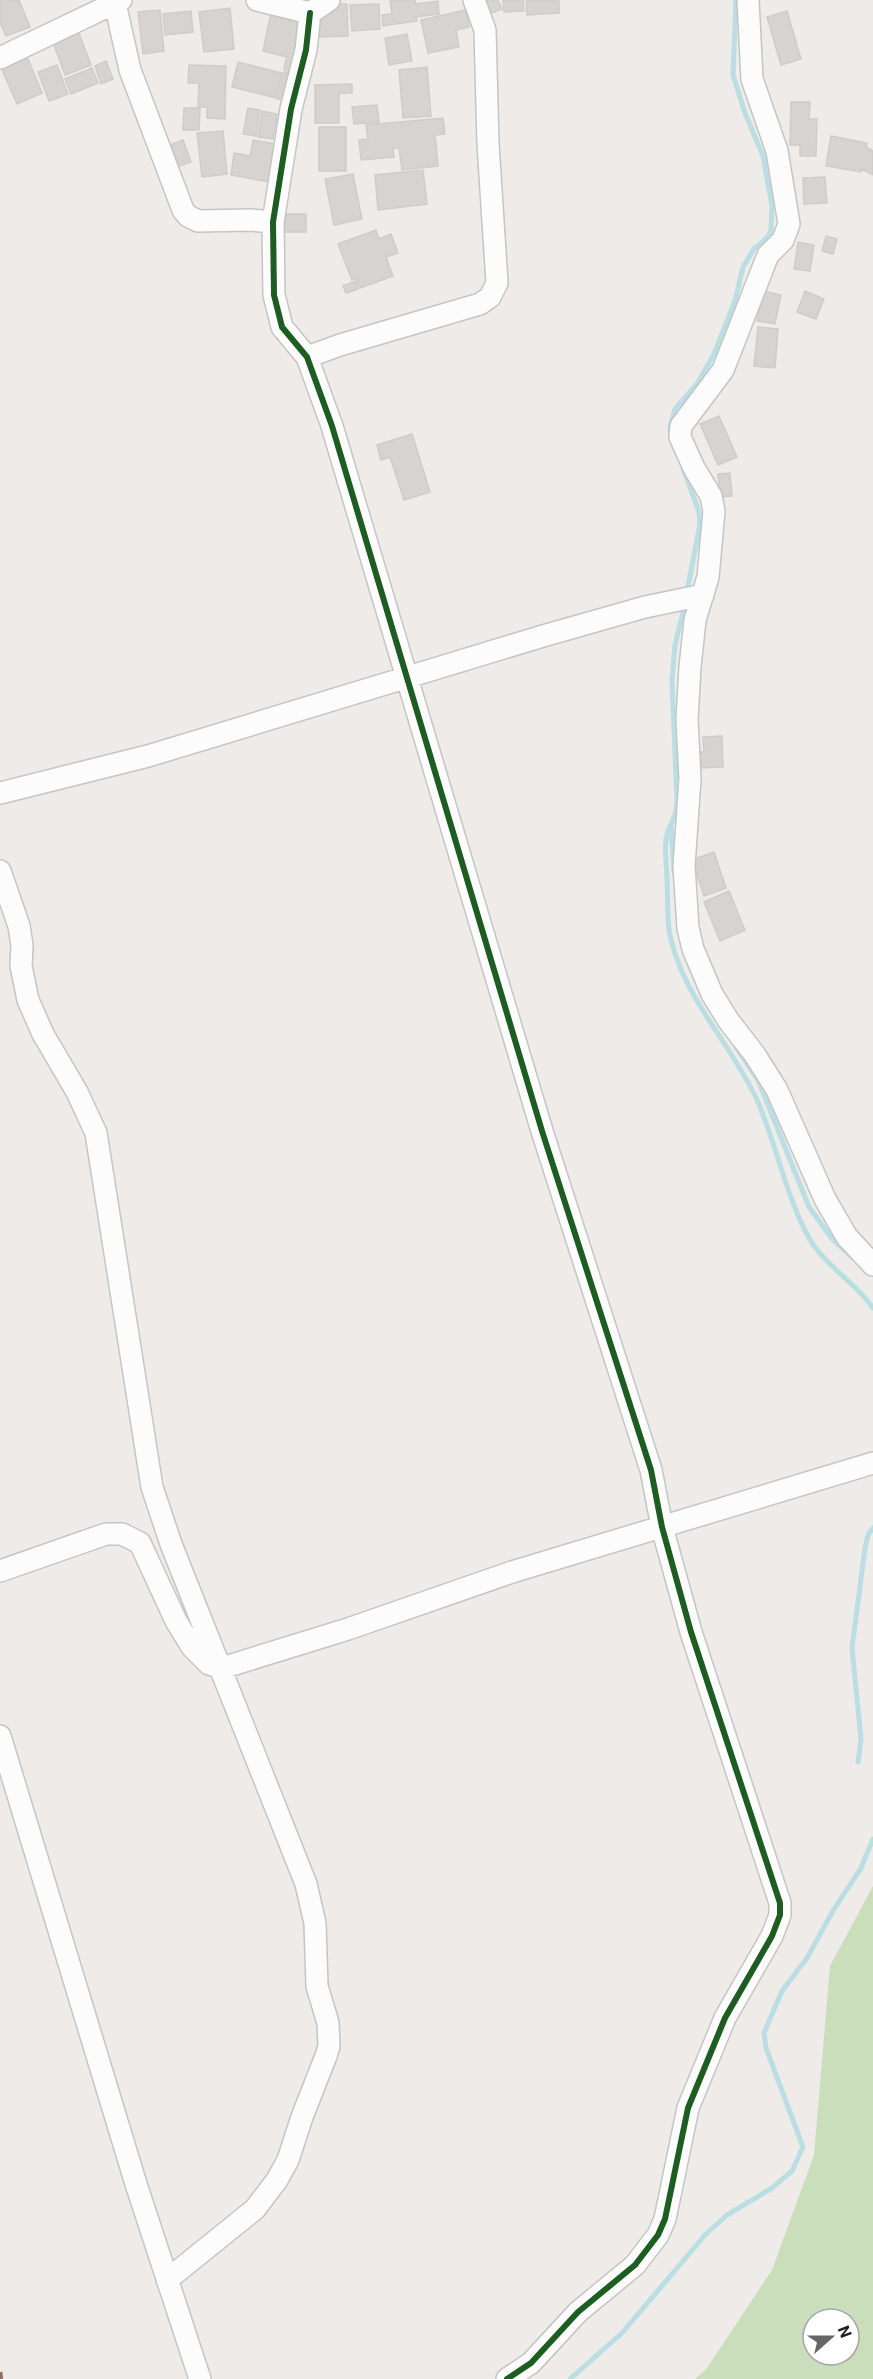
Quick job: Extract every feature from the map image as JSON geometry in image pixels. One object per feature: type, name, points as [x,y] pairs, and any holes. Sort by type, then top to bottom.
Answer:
[{"type":"street","points":[[257,0],[310,13],[329,0]]},
{"type":"street","points":[[307,357],[340,345],[480,304],[489,297],[497,283],[488,144],[485,30],[474,0]]},
{"type":"street","points":[[748,0],[752,79],[777,151],[789,224],[783,240],[768,255],[723,370],[681,426],[680,437],[711,496],[714,511],[708,577],[695,620],[687,719],[690,779],[684,866],[686,909],[693,949],[712,994],[777,1090],[825,1200],[847,1237],[873,1265]]},
{"type":"street","points":[[0,58],[94,11],[118,2],[130,70],[183,210],[188,216],[198,221],[273,222]]},
{"type":"street","points":[[310,13],[306,50],[291,109],[273,222],[273,288],[276,309],[282,327],[307,357],[332,426],[542,1131],[651,1470],[662,1527],[691,1632],[779,1895],[780,1915],[772,1936],[725,2018],[688,2108],[665,2219],[658,2235],[635,2265],[578,2312],[531,2363],[507,2379]]},
{"type":"street","points":[[0,793],[148,756],[645,607],[702,594]]},
{"type":"street","points":[[0,871],[19,926],[22,945],[21,966],[28,1000],[43,1034],[77,1092],[96,1133],[152,1487],[179,1565],[222,1668],[310,1896],[315,1923],[317,1986],[328,2023],[329,2046],[293,2147],[277,2180],[255,2209],[167,2280]]},
{"type":"street","points":[[0,1571],[106,1534],[122,1534],[134,1539],[140,1543],[146,1554],[176,1621],[192,1647],[209,1664],[222,1668],[348,1629],[512,1572],[873,1463]]},
{"type":"street","points":[[0,1736],[135,2184],[200,2379]]},
{"type":"green space","points":[[873,1886],[873,2379],[695,2379],[707,2368],[772,2270],[814,2155],[830,1966]]},
{"type":"building","points":[[0,0],[19,0],[30,27],[6,36],[0,22]]},
{"type":"building","points":[[390,0],[415,0],[416,4],[438,1],[439,14],[416,17],[417,21],[383,26],[382,15],[392,14]]},
{"type":"building","points":[[481,0],[498,0],[502,9],[486,15]]},
{"type":"building","points":[[503,0],[523,0],[524,11],[504,12]]},
{"type":"building","points":[[526,0],[559,0],[559,13],[527,15]]},
{"type":"building","points":[[332,4],[347,4],[348,36],[317,37],[317,14],[332,14]]},
{"type":"building","points":[[379,4],[380,29],[352,31],[350,5]]},
{"type":"building","points":[[230,8],[234,49],[204,52],[199,12]]},
{"type":"building","points":[[160,10],[164,51],[143,54],[138,12]]},
{"type":"building","points":[[466,10],[469,27],[456,30],[459,47],[428,53],[421,20]]},
{"type":"building","points":[[191,11],[193,32],[165,35],[163,14]]},
{"type":"building","points":[[787,11],[801,59],[781,65],[767,17]]},
{"type":"building","points":[[271,13],[304,21],[295,59],[263,51]]},
{"type":"building","points":[[77,28],[91,65],[65,75],[51,37]]},
{"type":"building","points":[[407,34],[412,61],[389,65],[385,38]]},
{"type":"building","points":[[26,54],[42,93],[17,104],[0,65]]},
{"type":"building","points":[[286,59],[296,61],[293,72],[284,70]]},
{"type":"building","points":[[106,61],[113,79],[101,84],[95,66]]},
{"type":"building","points":[[238,62],[282,73],[276,98],[232,87]]},
{"type":"building","points":[[57,65],[68,94],[49,101],[38,72]]},
{"type":"building","points":[[189,65],[226,66],[225,119],[207,118],[207,107],[198,107],[199,83],[188,83]]},
{"type":"building","points":[[427,67],[431,116],[403,118],[399,70]]},
{"type":"building","points":[[92,68],[98,83],[71,94],[65,79]]},
{"type":"building","points":[[284,72],[294,75],[288,101],[278,99]]},
{"type":"building","points":[[352,84],[352,93],[339,93],[339,123],[315,123],[315,85]]},
{"type":"building","points":[[791,102],[810,102],[809,119],[817,119],[816,156],[800,156],[800,145],[790,145]]},
{"type":"building","points":[[377,105],[379,122],[354,124],[352,107]]},
{"type":"building","points":[[184,108],[200,108],[199,130],[183,130]]},
{"type":"building","points":[[248,108],[260,110],[256,136],[243,134]]},
{"type":"building","points":[[262,111],[277,114],[273,139],[258,137]]},
{"type":"building","points":[[443,118],[445,134],[435,135],[438,166],[402,170],[399,148],[393,148],[394,157],[361,160],[359,140],[368,139],[366,125]]},
{"type":"building","points":[[319,127],[346,127],[346,171],[319,171]]},
{"type":"building","points":[[223,131],[227,174],[202,177],[197,133]]},
{"type":"building","points":[[831,136],[867,143],[866,147],[873,151],[873,175],[862,169],[861,172],[826,166]]},
{"type":"building","points":[[183,140],[191,162],[176,167],[168,146]]},
{"type":"building","points":[[253,140],[276,144],[270,182],[231,175],[234,153],[250,156]]},
{"type":"building","points":[[423,170],[427,204],[378,210],[375,175]]},
{"type":"building","points":[[353,174],[362,219],[334,225],[325,179]]},
{"type":"building","points":[[825,177],[827,203],[804,204],[803,178]]},
{"type":"building","points":[[282,214],[306,214],[306,232],[282,232]]},
{"type":"building","points":[[376,230],[379,239],[391,234],[398,253],[386,257],[393,276],[360,288],[357,278],[352,280],[338,244]]},
{"type":"building","points":[[826,236],[837,239],[833,254],[822,251]]},
{"type":"building","points":[[798,242],[814,245],[810,271],[794,269]]},
{"type":"building","points":[[356,281],[358,289],[346,293],[343,286]]},
{"type":"building","points":[[764,291],[781,295],[775,324],[757,321]]},
{"type":"building","points":[[805,291],[824,299],[816,319],[797,312]]},
{"type":"building","points":[[758,327],[778,329],[775,368],[754,366]]},
{"type":"building","points":[[719,416],[737,457],[718,465],[700,424]]},
{"type":"building","points":[[412,434],[430,492],[404,500],[390,457],[381,460],[377,445]]},
{"type":"building","points":[[730,473],[732,496],[720,497],[718,474]]},
{"type":"building","points":[[722,736],[723,767],[699,768],[699,752],[704,752],[703,737]]},
{"type":"building","points":[[714,852],[726,888],[704,896],[692,860]]},
{"type":"building","points":[[729,891],[745,930],[720,941],[704,902]]},
{"type":"waterway","points":[[671,440],[670,427],[675,409],[697,384],[714,354],[735,301],[743,267],[754,249],[768,237],[771,230],[772,206],[763,156],[745,113],[733,75],[736,0]]},
{"type":"waterway","points":[[683,468],[699,512],[700,524],[687,592]]},
{"type":"waterway","points":[[674,871],[671,825],[677,801],[672,680],[675,645],[685,604]]},
{"type":"waterway","points":[[670,826],[666,846],[668,924],[675,954],[684,976],[758,1102],[794,1205],[809,1238],[823,1257],[858,1290],[873,1308]]},
{"type":"waterway","points":[[736,1047],[758,1080],[809,1207],[833,1240],[852,1257]]},
{"type":"waterway","points":[[858,1762],[861,1739],[852,1648],[865,1548],[868,1535],[873,1528]]},
{"type":"waterway","points":[[570,2379],[622,2333],[705,2235],[727,2215],[772,2188],[792,2171],[803,2147],[766,2048],[764,2033],[782,1991],[807,1958],[834,1909],[861,1868],[873,1839]]},
{"type":"marked path","points":[[0,2372],[1,2379]]},
{"type":"cycle path","points":[[310,13],[306,50],[291,109],[273,222],[274,295],[282,327],[307,357],[332,426],[542,1131],[651,1470],[662,1527],[691,1632],[780,1903],[780,1915],[772,1936],[725,2018],[688,2108],[665,2219],[658,2235],[635,2265],[578,2312],[531,2363],[507,2379]]}]
